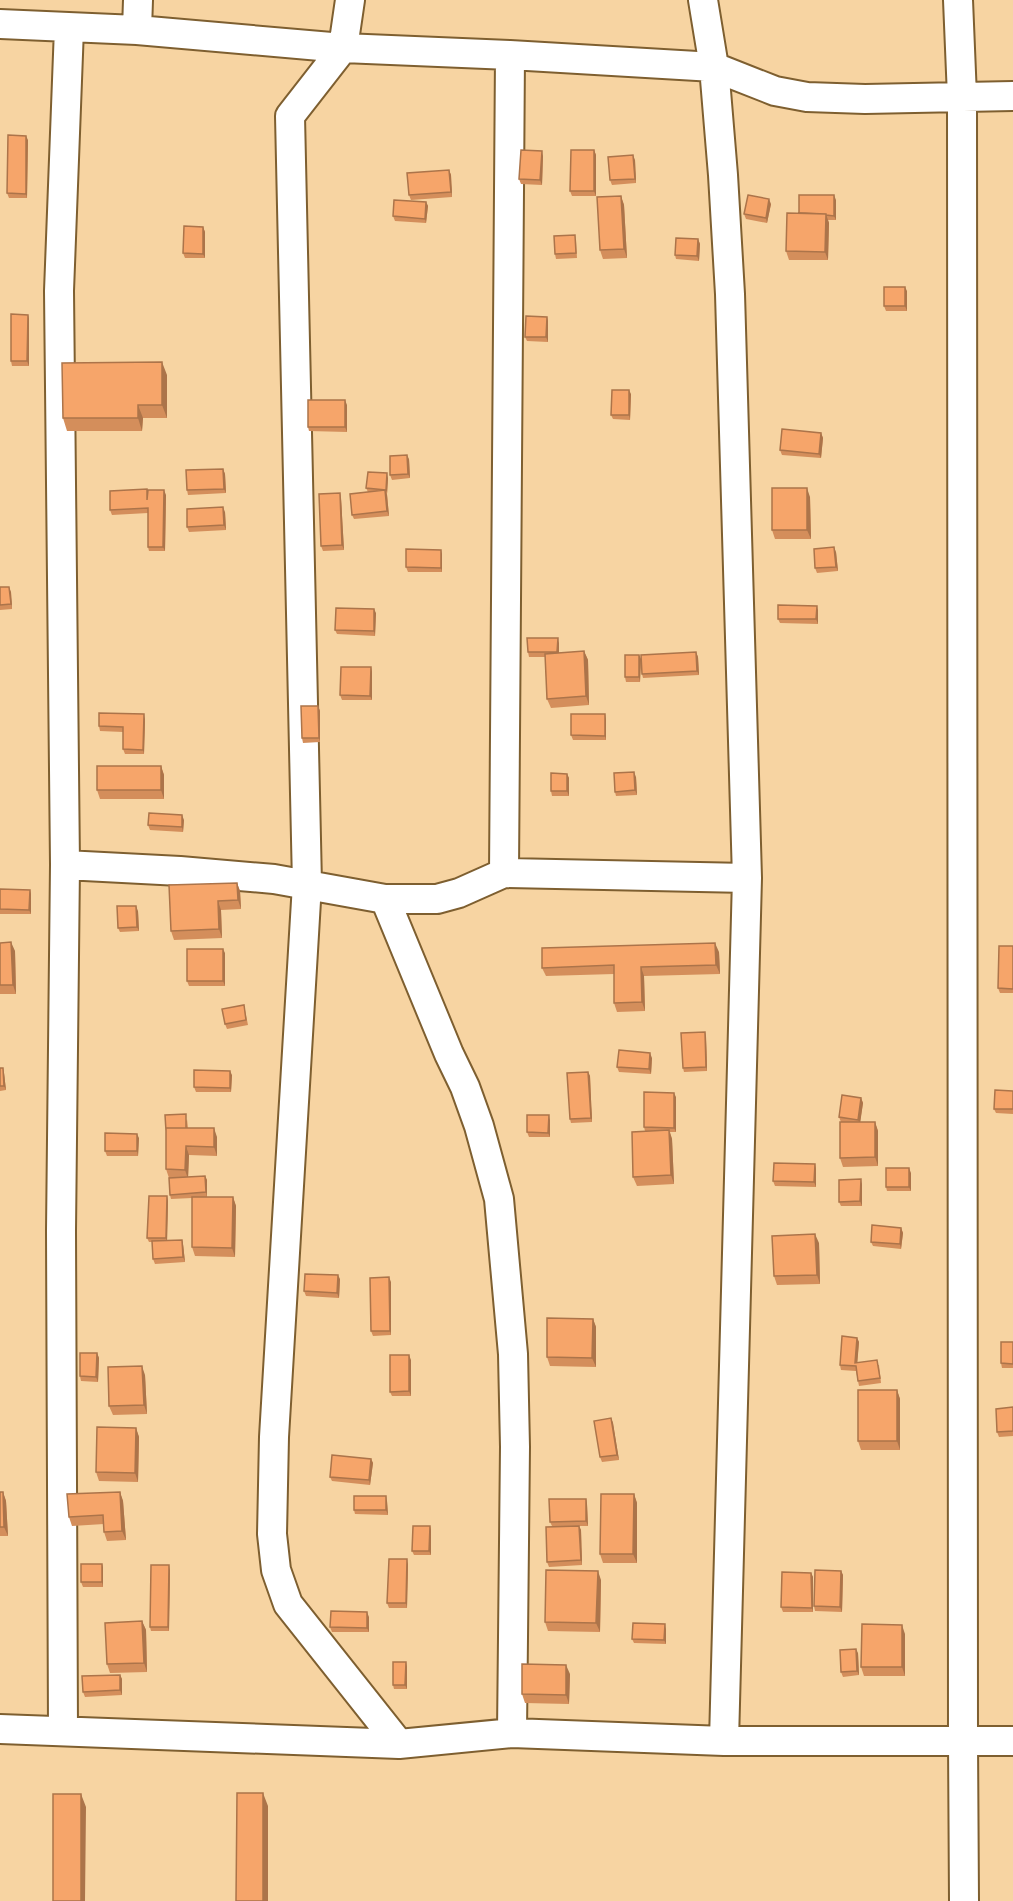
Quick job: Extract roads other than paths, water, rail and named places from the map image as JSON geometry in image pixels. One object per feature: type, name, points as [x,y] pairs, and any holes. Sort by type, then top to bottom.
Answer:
[{"type":"street","points":[[138,0],[138,30]]},
{"type":"street","points":[[350,0],[343,48],[290,116],[307,884],[274,1437],[272,1534],[276,1570],[288,1604],[399,1744]]},
{"type":"street","points":[[703,0],[714,67],[730,294],[747,878],[724,1741]]},
{"type":"street","points":[[958,0],[962,97],[964,1901]]},
{"type":"street","points":[[0,24],[138,30],[343,48],[714,67],[775,91],[807,97],[865,99],[1013,96]]},
{"type":"street","points":[[63,1730],[61,1231],[65,865],[59,291],[69,28]]},
{"type":"street","points":[[504,873],[510,55]]},
{"type":"street","points":[[65,865],[192,872],[307,884],[385,899],[437,899],[459,893],[504,873],[747,878]]},
{"type":"street","points":[[385,899],[449,1054],[465,1087],[500,1199],[514,1366],[512,1732]]},
{"type":"street","points":[[0,1729],[399,1744],[512,1732],[724,1741],[1013,1741]]}]
